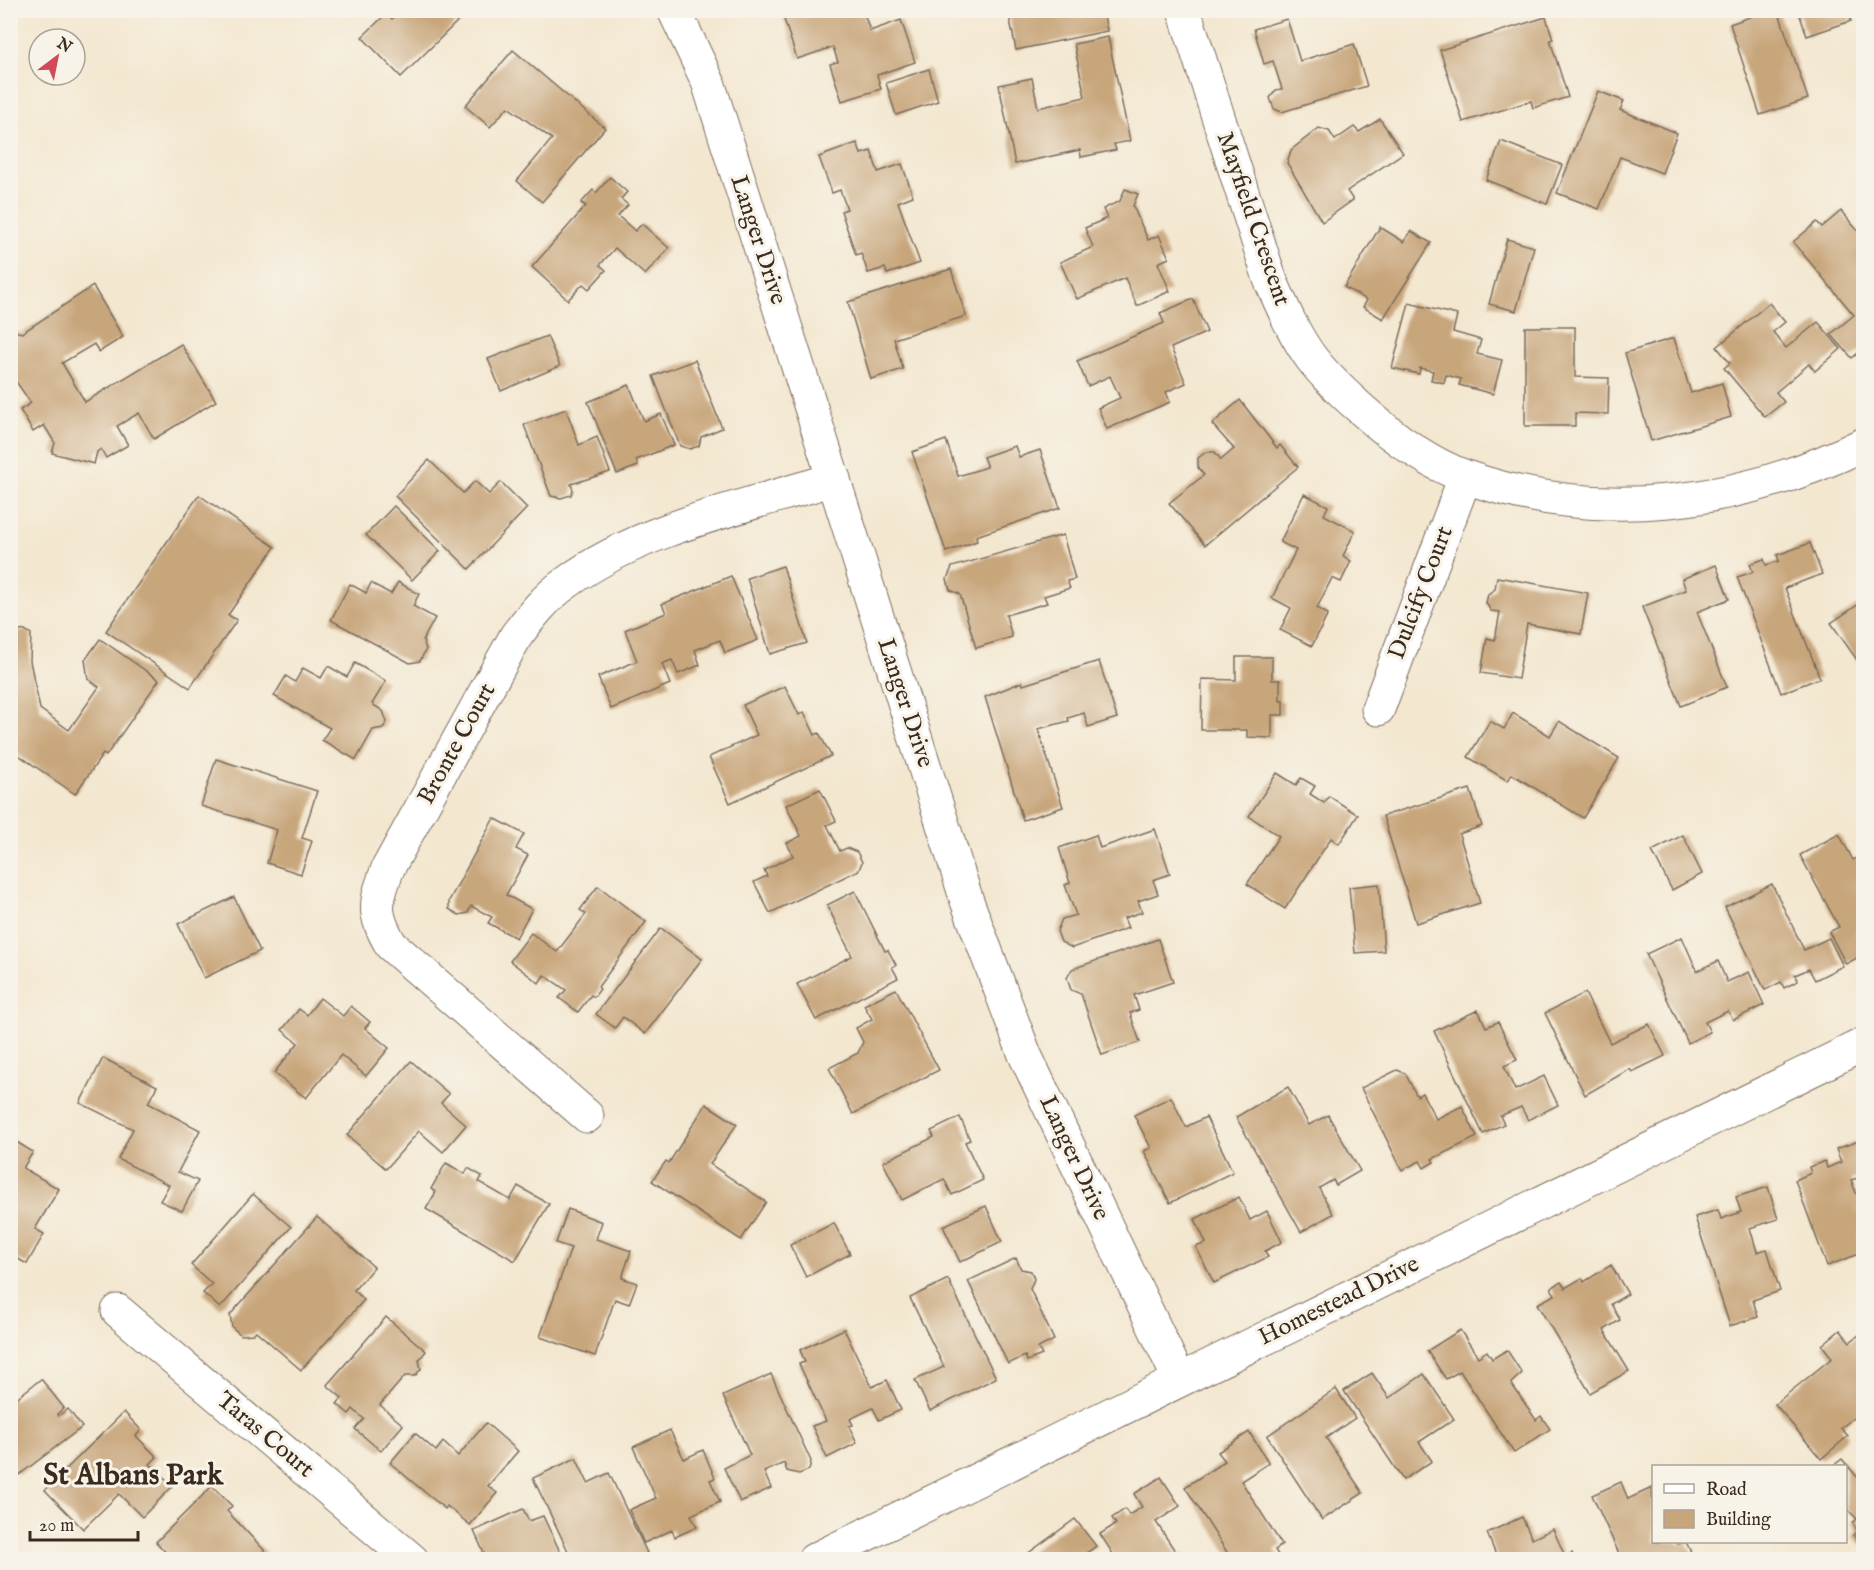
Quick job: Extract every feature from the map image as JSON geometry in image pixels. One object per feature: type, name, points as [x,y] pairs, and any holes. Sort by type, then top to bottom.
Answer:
[{"type":"street","name":"Langer Drive","points":[[674,10],[708,82],[967,900],[991,967],[1025,1055],[1179,1379]]},
{"type":"street","name":"Mayfield Crescent","points":[[1184,10],[1270,279],[1289,321],[1312,359],[1342,392],[1385,430],[1465,477],[1523,493],[1587,503],[1660,504],[1723,495],[1781,479],[1863,444]]},
{"type":"street","name":"Dulcify Court","points":[[1378,710],[1465,477]]},
{"type":"street","name":"Bronte Court","points":[[587,1116],[391,945],[378,923],[378,897],[388,868],[516,636],[537,609],[565,583],[633,545],[690,524],[834,479]]},
{"type":"street","name":"Homestead Drive","points":[[814,1560],[1863,1044]]},
{"type":"street","name":"Taras Court","points":[[118,1311],[412,1560]]},
{"type":"building","points":[[401,10],[469,10],[401,77],[362,37],[387,13],[392,19]]},
{"type":"building","points":[[781,10],[863,10],[870,31],[901,20],[915,62],[877,75],[881,89],[842,101],[830,64],[838,62],[833,47],[797,59]]},
{"type":"building","points":[[1008,10],[1103,10],[1107,31],[1016,50]]},
{"type":"building","points":[[1769,10],[1778,10],[1808,99],[1760,115],[1730,24]]},
{"type":"building","points":[[1798,10],[1848,10],[1851,21],[1807,36]]},
{"type":"building","points":[[1546,17],[1553,39],[1550,40],[1568,97],[1533,108],[1531,101],[1463,122],[1440,50]]},
{"type":"building","points":[[1287,19],[1300,61],[1354,44],[1367,86],[1282,112],[1274,109],[1270,98],[1276,90],[1282,89],[1273,61],[1264,64],[1254,29]]},
{"type":"building","points":[[1108,37],[1130,141],[1114,144],[1116,150],[1081,157],[1080,150],[1015,164],[999,85],[1032,78],[1038,108],[1085,97],[1074,44]]},
{"type":"building","points":[[513,50],[605,128],[542,202],[517,181],[552,139],[508,107],[490,127],[465,106]]},
{"type":"building","points":[[929,69],[938,101],[896,115],[886,83]]},
{"type":"building","points":[[1598,91],[1624,101],[1620,110],[1677,133],[1662,173],[1620,157],[1599,209],[1557,193]]},
{"type":"building","points":[[1380,119],[1403,153],[1347,191],[1353,200],[1322,222],[1287,163],[1291,150],[1319,128],[1329,131],[1335,140],[1354,127],[1359,132]]},
{"type":"building","points":[[1501,141],[1562,165],[1547,204],[1486,180]]},
{"type":"building","points":[[857,143],[861,154],[871,151],[878,172],[902,164],[913,196],[898,202],[920,263],[887,274],[885,268],[868,273],[861,253],[856,255],[841,211],[847,209],[840,190],[832,193],[819,157]]},
{"type":"building","points":[[610,177],[627,192],[621,199],[628,205],[618,216],[635,231],[642,224],[669,248],[645,275],[615,248],[600,265],[606,270],[589,289],[583,284],[568,300],[532,267],[586,206],[581,203],[593,190],[596,193]]},
{"type":"building","points":[[1125,189],[1138,194],[1133,206],[1148,240],[1159,235],[1169,258],[1158,263],[1170,291],[1137,306],[1125,278],[1077,299],[1060,262],[1093,247],[1085,228],[1107,218],[1103,209],[1120,201]]},
{"type":"building","points":[[1841,211],[1864,238],[1864,348],[1852,358],[1831,334],[1854,315],[1793,242],[1817,222],[1822,227]]},
{"type":"building","points":[[1380,227],[1404,242],[1411,231],[1431,243],[1383,319],[1363,307],[1367,300],[1344,287]]},
{"type":"building","points":[[1507,239],[1534,247],[1516,311],[1489,304]]},
{"type":"building","points":[[951,269],[966,316],[894,339],[903,369],[871,379],[848,302]]},
{"type":"building","points":[[93,286],[123,337],[99,352],[94,344],[62,363],[85,402],[181,344],[216,401],[154,439],[139,413],[117,426],[128,445],[106,458],[101,449],[97,452],[94,464],[52,453],[55,443],[44,425],[33,432],[20,410],[31,403],[10,373],[11,330],[22,333]]},
{"type":"building","points":[[1193,299],[1207,332],[1171,348],[1186,383],[1166,392],[1170,402],[1107,429],[1098,408],[1120,398],[1110,376],[1088,386],[1077,361],[1164,323],[1160,313]]},
{"type":"building","points":[[1409,303],[1457,315],[1453,332],[1481,340],[1477,354],[1502,360],[1493,394],[1459,385],[1461,379],[1446,375],[1444,383],[1431,380],[1433,371],[1420,368],[1419,374],[1392,368]]},
{"type":"building","points":[[1769,303],[1785,322],[1773,332],[1786,348],[1818,322],[1841,349],[1815,371],[1809,364],[1776,392],[1784,402],[1765,417],[1724,368],[1730,363],[1717,347]]},
{"type":"building","points":[[1525,327],[1575,327],[1575,377],[1609,378],[1608,414],[1575,413],[1575,426],[1525,426]]},
{"type":"building","points":[[547,336],[560,366],[501,391],[488,359]]},
{"type":"building","points":[[1674,338],[1691,393],[1722,383],[1731,417],[1651,441],[1625,353]]},
{"type":"building","points":[[695,360],[722,428],[701,437],[699,446],[690,449],[680,446],[653,376]]},
{"type":"building","points":[[629,385],[644,421],[661,414],[674,445],[636,460],[638,466],[617,474],[588,402]]},
{"type":"building","points":[[1240,400],[1277,448],[1280,445],[1298,467],[1205,545],[1169,503],[1204,475],[1198,468],[1198,458],[1206,452],[1215,452],[1221,460],[1234,449],[1212,424]]},
{"type":"building","points":[[566,409],[579,445],[597,437],[610,472],[571,484],[573,490],[571,495],[561,498],[551,496],[524,425]]},
{"type":"building","points":[[946,440],[958,476],[987,467],[983,457],[1015,446],[1019,457],[1040,450],[1060,508],[976,536],[977,541],[946,552],[912,452]]},
{"type":"building","points":[[429,460],[463,493],[475,481],[489,494],[501,482],[527,508],[469,569],[395,496]]},
{"type":"building","points":[[1304,494],[1328,506],[1324,515],[1355,531],[1343,556],[1351,561],[1341,582],[1332,578],[1317,608],[1328,614],[1312,646],[1280,630],[1291,608],[1272,598],[1296,550],[1280,542]]},
{"type":"building","points":[[199,495],[275,547],[228,615],[237,620],[190,688],[106,631]]},
{"type":"building","points":[[394,506],[440,551],[412,580],[366,535]]},
{"type":"building","points":[[1063,535],[1075,579],[1067,581],[1070,588],[1044,596],[1047,603],[1006,615],[1012,637],[976,648],[960,594],[950,590],[947,579],[952,567]]},
{"type":"building","points":[[1810,543],[1822,574],[1785,588],[1820,678],[1781,693],[1737,577],[1753,572],[1750,564],[1764,559],[1766,565],[1779,561],[1777,555]]},
{"type":"building","points":[[1716,565],[1729,599],[1697,612],[1727,687],[1681,706],[1642,607],[1686,590],[1682,579]]},
{"type":"building","points":[[783,566],[807,643],[770,654],[747,578]]},
{"type":"building","points":[[731,576],[758,640],[725,653],[720,640],[695,650],[700,665],[678,674],[672,660],[662,664],[670,684],[611,709],[598,677],[637,661],[625,630],[666,613],[662,604]]},
{"type":"building","points":[[1497,577],[1588,593],[1581,634],[1527,624],[1518,679],[1481,673],[1487,638],[1495,640],[1500,612],[1491,611],[1486,603],[1488,594],[1495,589]]},
{"type":"building","points":[[398,582],[419,594],[413,606],[435,618],[423,640],[426,649],[420,661],[410,663],[331,620],[350,584],[366,593],[371,583],[391,594]]},
{"type":"building","points":[[1859,604],[1864,610],[1864,670],[1831,623]]},
{"type":"building","points":[[25,630],[31,634],[30,661],[40,709],[69,730],[99,687],[88,679],[85,660],[100,639],[159,680],[106,756],[103,754],[75,794],[10,749],[10,633]]},
{"type":"building","points":[[1236,657],[1272,657],[1272,680],[1280,680],[1283,715],[1272,715],[1272,738],[1247,737],[1247,730],[1201,730],[1202,679],[1236,680]]},
{"type":"building","points":[[1099,661],[1117,718],[1088,727],[1084,713],[1068,718],[1069,721],[1038,729],[1063,807],[1023,820],[985,697],[1022,682],[1023,685]]},
{"type":"building","points":[[355,663],[386,681],[372,704],[383,711],[387,722],[383,728],[373,730],[356,760],[322,740],[330,728],[274,696],[286,676],[295,682],[303,668],[321,678],[328,666],[347,677]]},
{"type":"building","points":[[785,686],[799,715],[804,712],[815,735],[819,733],[831,756],[730,803],[709,757],[757,735],[743,705]]},
{"type":"building","points":[[1513,713],[1550,736],[1559,721],[1619,758],[1583,818],[1512,774],[1508,781],[1468,757],[1490,721],[1504,729]]},
{"type":"building","points":[[216,759],[317,791],[302,838],[312,841],[301,874],[267,863],[277,830],[201,806]]},
{"type":"building","points":[[1277,773],[1296,785],[1301,778],[1315,786],[1310,794],[1324,803],[1329,796],[1358,815],[1339,844],[1331,838],[1285,909],[1247,884],[1279,836],[1249,816]]},
{"type":"building","points":[[820,789],[836,821],[827,825],[840,851],[847,848],[857,852],[862,862],[859,870],[770,913],[754,882],[767,876],[764,870],[793,856],[787,843],[801,836],[786,805]]},
{"type":"building","points":[[1470,789],[1482,826],[1459,834],[1480,903],[1416,923],[1383,816]]},
{"type":"building","points":[[494,818],[524,834],[516,849],[528,855],[506,895],[532,909],[516,938],[488,923],[492,917],[471,906],[468,913],[459,915],[449,909],[449,901]]},
{"type":"building","points":[[1155,829],[1170,874],[1153,880],[1158,894],[1138,901],[1142,912],[1124,918],[1128,928],[1072,948],[1061,942],[1057,931],[1062,919],[1076,915],[1065,885],[1070,883],[1059,848],[1096,835],[1100,848]]},
{"type":"building","points":[[1839,834],[1853,860],[1864,854],[1864,954],[1846,964],[1829,932],[1839,927],[1800,855]]},
{"type":"building","points":[[1683,835],[1702,874],[1672,890],[1652,851]]},
{"type":"building","points":[[1379,884],[1384,951],[1355,953],[1349,887]]},
{"type":"building","points":[[1772,884],[1804,950],[1829,938],[1843,966],[1815,980],[1809,969],[1795,975],[1798,981],[1784,988],[1781,982],[1765,990],[1725,907]]},
{"type":"building","points":[[598,886],[646,922],[598,987],[600,989],[594,997],[591,995],[578,1012],[559,998],[566,990],[544,975],[539,983],[510,961],[531,933],[557,952],[586,914],[580,910]]},
{"type":"building","points":[[855,891],[885,951],[888,950],[896,965],[892,967],[898,978],[816,1020],[797,984],[852,956],[827,905]]},
{"type":"building","points":[[234,897],[260,951],[204,978],[178,924]]},
{"type":"building","points":[[661,928],[702,959],[645,1034],[623,1017],[615,1028],[596,1014]]},
{"type":"building","points":[[1682,937],[1697,971],[1718,961],[1727,982],[1749,972],[1764,1005],[1733,1020],[1728,1011],[1705,1022],[1710,1032],[1688,1043],[1646,954]]},
{"type":"building","points":[[1158,939],[1173,982],[1134,995],[1139,1010],[1130,1013],[1140,1042],[1102,1055],[1081,994],[1071,990],[1067,978],[1072,969]]},
{"type":"building","points":[[896,989],[939,1070],[853,1114],[829,1068],[858,1053],[863,1042],[856,1028],[872,1019],[864,1005]]},
{"type":"building","points":[[1585,993],[1610,1043],[1649,1024],[1665,1056],[1632,1072],[1630,1069],[1585,1095],[1545,1013]]},
{"type":"building","points":[[320,998],[343,1016],[351,1006],[370,1022],[365,1028],[389,1048],[366,1076],[341,1055],[306,1098],[274,1073],[298,1043],[282,1030],[299,1009],[307,1015]]},
{"type":"building","points":[[1478,1010],[1486,1027],[1498,1022],[1517,1060],[1504,1066],[1515,1090],[1544,1076],[1558,1105],[1528,1120],[1521,1107],[1500,1116],[1504,1124],[1483,1134],[1434,1031]]},
{"type":"building","points":[[103,1058],[157,1086],[148,1103],[200,1130],[178,1172],[198,1181],[182,1211],[160,1201],[169,1185],[118,1159],[133,1129],[80,1103]]},
{"type":"building","points":[[411,1061],[449,1094],[441,1103],[466,1125],[443,1152],[419,1131],[386,1169],[347,1135]]},
{"type":"building","points":[[1397,1070],[1405,1073],[1417,1096],[1422,1093],[1436,1119],[1462,1106],[1477,1137],[1432,1159],[1434,1162],[1424,1168],[1420,1161],[1402,1170],[1361,1088]]},
{"type":"building","points":[[1288,1087],[1309,1125],[1328,1115],[1360,1171],[1336,1185],[1333,1180],[1319,1188],[1333,1214],[1301,1232],[1236,1117]]},
{"type":"building","points":[[1171,1097],[1186,1127],[1206,1117],[1233,1172],[1170,1203],[1144,1151],[1151,1148],[1134,1115]]},
{"type":"building","points":[[706,1104],[737,1124],[710,1164],[766,1202],[741,1240],[652,1181],[666,1161],[669,1163]]},
{"type":"building","points":[[960,1117],[970,1140],[965,1142],[983,1180],[952,1195],[944,1179],[902,1200],[883,1162],[934,1137],[931,1131]]},
{"type":"building","points":[[10,1138],[33,1152],[23,1168],[59,1189],[35,1229],[44,1234],[27,1264],[18,1259],[15,1263],[10,1261]]},
{"type":"building","points":[[1864,1139],[1864,1176],[1851,1180],[1864,1213],[1864,1252],[1827,1266],[1795,1180],[1811,1173],[1809,1167],[1825,1161],[1827,1168],[1841,1162],[1836,1149]]},
{"type":"building","points":[[446,1163],[465,1174],[468,1168],[482,1176],[479,1182],[510,1200],[518,1186],[549,1204],[515,1261],[426,1209],[436,1192],[431,1189]]},
{"type":"building","points":[[1768,1187],[1778,1219],[1750,1228],[1757,1252],[1767,1249],[1780,1291],[1753,1300],[1758,1317],[1730,1326],[1695,1217],[1718,1210],[1721,1219],[1741,1212],[1736,1197]]},
{"type":"building","points":[[253,1194],[291,1227],[220,1308],[203,1293],[212,1284],[191,1265]]},
{"type":"building","points":[[1239,1197],[1250,1220],[1267,1211],[1282,1242],[1265,1251],[1268,1257],[1214,1283],[1196,1247],[1206,1243],[1195,1219]]},
{"type":"building","points":[[986,1206],[1002,1242],[960,1262],[943,1226]]},
{"type":"building","points":[[568,1209],[602,1222],[596,1239],[631,1251],[622,1278],[637,1283],[629,1304],[615,1299],[595,1356],[540,1337],[571,1248],[556,1243]]},
{"type":"building","points":[[317,1217],[374,1267],[354,1290],[364,1300],[301,1370],[256,1331],[253,1334],[241,1335],[232,1327],[230,1315]]},
{"type":"building","points":[[834,1223],[850,1254],[806,1277],[790,1245]]},
{"type":"building","points":[[1016,1258],[1021,1269],[1031,1271],[1034,1279],[1030,1289],[1054,1340],[1038,1348],[1042,1355],[1027,1361],[1025,1356],[1008,1364],[968,1281]]},
{"type":"building","points":[[1611,1265],[1628,1294],[1611,1304],[1620,1320],[1604,1330],[1629,1371],[1590,1393],[1537,1304],[1555,1295],[1551,1288],[1561,1282],[1565,1288],[1582,1278],[1584,1282]]},
{"type":"building","points":[[10,1268],[16,1280],[10,1290]]},
{"type":"building","points":[[948,1279],[996,1378],[930,1411],[915,1380],[944,1367],[910,1298]]},
{"type":"building","points":[[386,1317],[426,1351],[419,1360],[421,1369],[415,1376],[405,1376],[380,1405],[403,1425],[381,1451],[355,1429],[364,1419],[353,1409],[349,1414],[337,1404],[342,1398],[327,1385]]},
{"type":"building","points":[[844,1329],[872,1387],[887,1380],[901,1410],[879,1420],[873,1408],[850,1419],[853,1425],[849,1426],[857,1443],[827,1458],[812,1426],[826,1421],[799,1364],[805,1362],[800,1350]]},
{"type":"building","points":[[1460,1330],[1478,1357],[1487,1351],[1492,1359],[1507,1350],[1522,1373],[1511,1383],[1536,1420],[1541,1416],[1550,1429],[1514,1453],[1460,1371],[1446,1379],[1427,1351]]},
{"type":"building","points":[[1840,1330],[1850,1342],[1864,1331],[1864,1409],[1841,1428],[1848,1436],[1821,1459],[1775,1404],[1832,1358],[1822,1345]]},
{"type":"building","points":[[1372,1373],[1389,1398],[1424,1374],[1454,1419],[1419,1442],[1432,1461],[1403,1480],[1344,1391]]},
{"type":"building","points":[[771,1374],[811,1461],[809,1470],[799,1474],[787,1471],[784,1463],[764,1472],[771,1488],[740,1502],[724,1468],[750,1455],[723,1396]]},
{"type":"building","points":[[41,1379],[64,1408],[57,1414],[58,1416],[68,1409],[82,1427],[19,1475],[10,1464],[10,1396],[14,1400]]},
{"type":"building","points":[[1336,1389],[1355,1418],[1326,1438],[1363,1493],[1322,1520],[1267,1436]]},
{"type":"building","points":[[124,1412],[141,1430],[136,1436],[157,1457],[150,1464],[173,1486],[142,1517],[119,1494],[83,1529],[45,1490]]},
{"type":"building","points":[[486,1423],[518,1451],[488,1486],[497,1493],[470,1525],[447,1506],[445,1509],[390,1463],[415,1433],[436,1451],[443,1442],[458,1456]]},
{"type":"building","points":[[670,1430],[684,1459],[703,1450],[715,1478],[710,1480],[720,1502],[691,1515],[697,1527],[675,1537],[672,1530],[644,1543],[629,1510],[656,1498],[633,1447]]},
{"type":"building","points":[[1249,1432],[1269,1463],[1241,1481],[1282,1545],[1275,1550],[1281,1560],[1232,1560],[1185,1487],[1225,1461],[1218,1452]]},
{"type":"building","points":[[576,1458],[588,1483],[609,1473],[647,1553],[634,1560],[575,1560],[571,1552],[569,1553],[533,1478]]},
{"type":"building","points":[[1842,1459],[1864,1485],[1864,1547],[1853,1535],[1858,1531],[1852,1523],[1857,1519],[1847,1509],[1847,1465],[1834,1465]]},
{"type":"building","points":[[1161,1477],[1180,1506],[1156,1522],[1177,1554],[1186,1555],[1189,1560],[1117,1560],[1100,1534],[1116,1524],[1112,1518],[1125,1509],[1129,1515],[1142,1507],[1134,1494]]},
{"type":"building","points":[[1621,1482],[1628,1499],[1652,1488],[1652,1543],[1686,1543],[1695,1560],[1622,1560],[1592,1495]]},
{"type":"building","points":[[212,1486],[232,1506],[227,1511],[266,1552],[258,1560],[173,1560],[156,1542]]},
{"type":"building","points":[[523,1509],[529,1521],[543,1516],[564,1560],[487,1560],[474,1531]]},
{"type":"building","points":[[1522,1517],[1532,1539],[1553,1529],[1565,1556],[1572,1553],[1575,1560],[1498,1560],[1487,1533]]},
{"type":"building","points":[[1075,1519],[1096,1546],[1077,1560],[1019,1560]]},
{"type":"district","name":"St Albans Park","points":[[133,1476]]}]
